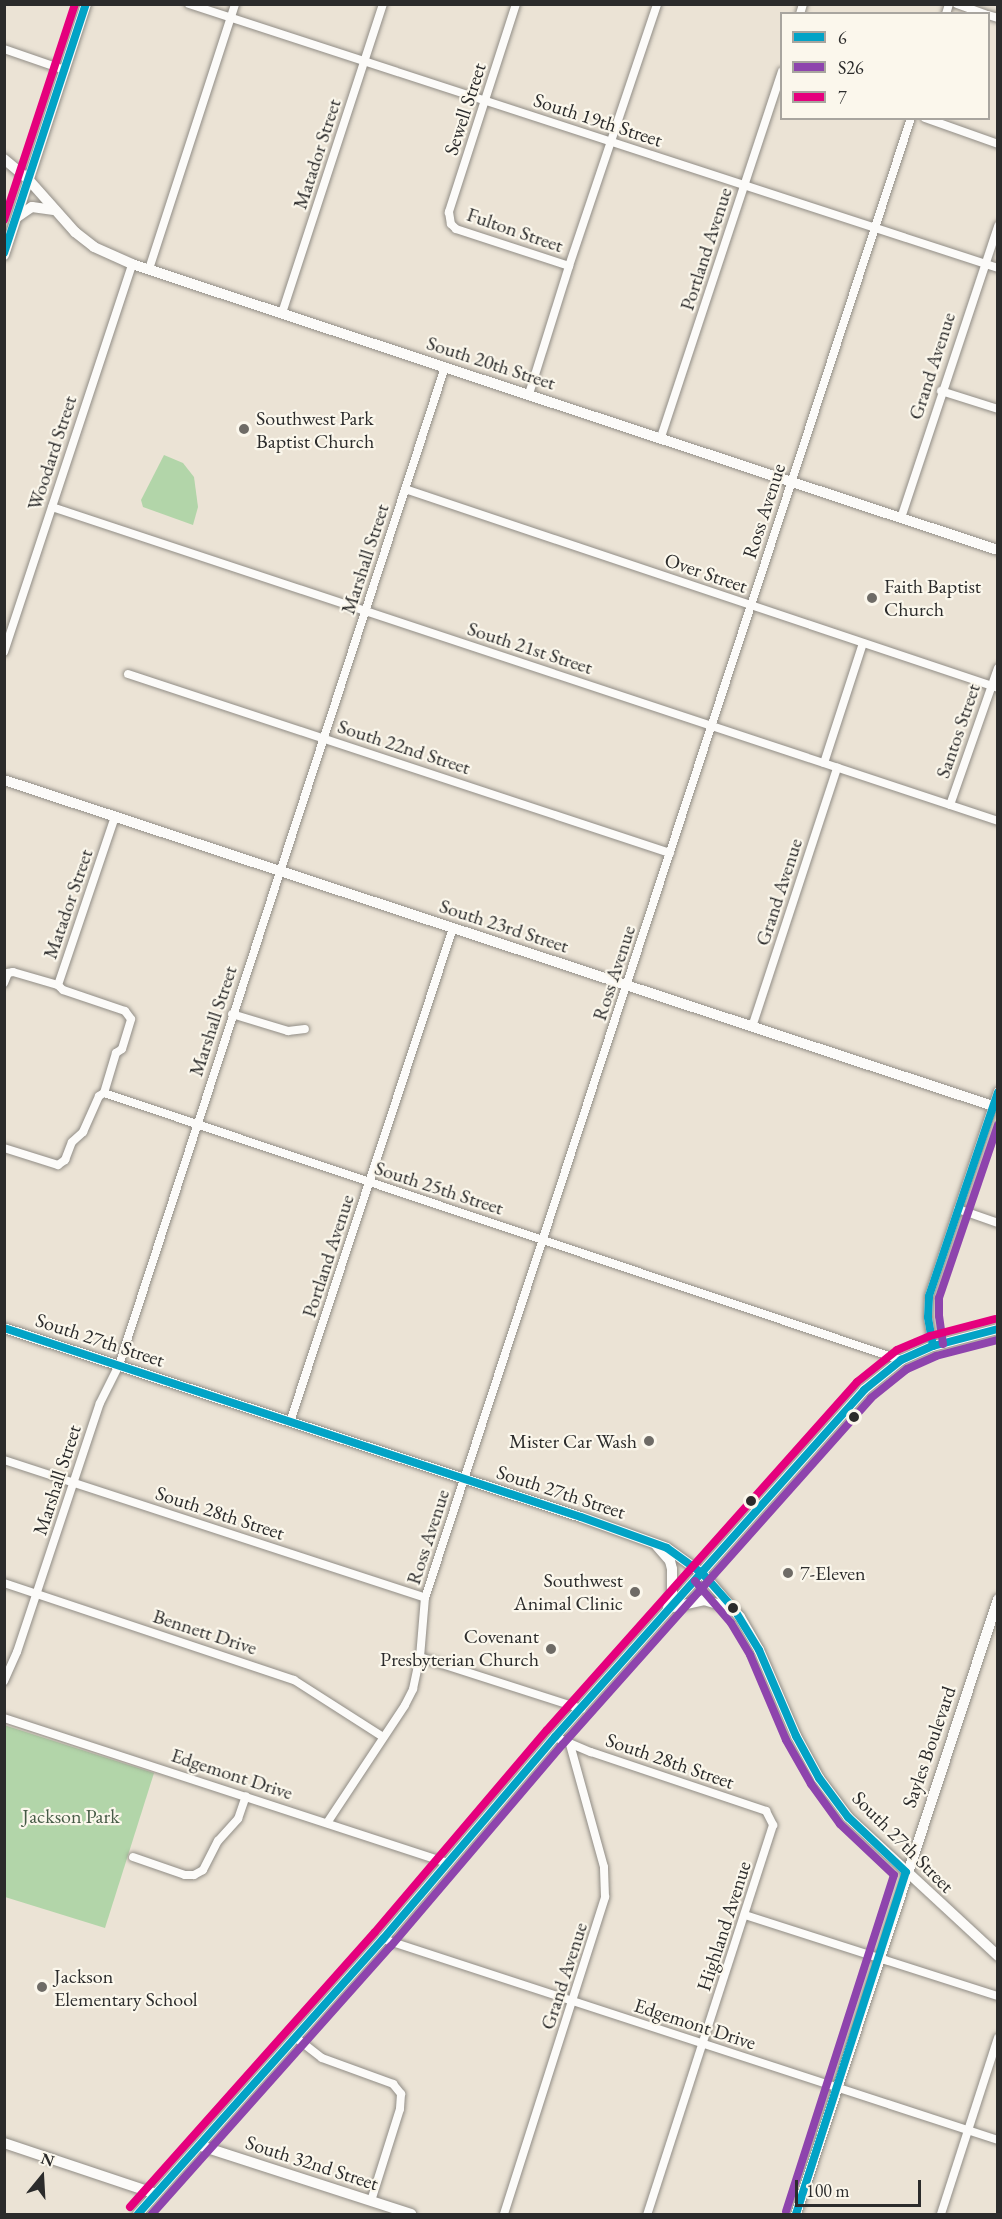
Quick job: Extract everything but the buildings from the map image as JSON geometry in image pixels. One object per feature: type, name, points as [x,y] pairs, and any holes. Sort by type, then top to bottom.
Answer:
[{"type":"street","points":[[4,255],[86,4]]},
{"type":"street","name":"South 19th Street","points":[[189,4],[998,268]]},
{"type":"street","points":[[149,269],[235,4]]},
{"type":"street","name":"Matador Street","points":[[282,313],[383,4]]},
{"type":"street","name":"Sewell Street","points":[[451,224],[449,212],[516,4]]},
{"type":"street","points":[[529,394],[568,266],[657,4]]},
{"type":"street","points":[[957,4],[981,12]]},
{"type":"street","points":[[4,50],[64,70]]},
{"type":"street","name":"Portland Avenue","points":[[661,437],[780,78]]},
{"type":"street","name":"Ross Avenue","points":[[327,1823],[413,1689],[420,1657],[425,1598],[628,986],[910,120]]},
{"type":"street","points":[[931,120],[998,144]]},
{"type":"street","name":"South 20th Street","points":[[4,159],[28,179],[75,232],[94,247],[132,264],[792,480],[998,550]]},
{"type":"street","points":[[16,217],[32,207],[54,210]]},
{"type":"street","name":"Fulton Street","points":[[451,224],[456,229],[568,266]]},
{"type":"street","name":"Grand Avenue","points":[[901,518],[983,263],[998,226]]},
{"type":"street","name":"Woodard Street","points":[[4,652],[132,264]]},
{"type":"street","name":"Marshall Street","points":[[4,1681],[12,1668],[100,1403],[119,1365],[445,367]]},
{"type":"street","points":[[941,391],[998,409]]},
{"type":"street","name":"Over Street","points":[[405,489],[995,686]]},
{"type":"street","name":"South 21st Street","points":[[52,507],[998,821]]},
{"type":"street","points":[[824,763],[863,643]]},
{"type":"street","name":"Santos Street","points":[[950,805],[995,686],[998,668]]},
{"type":"street","name":"South 22nd Street","points":[[128,674],[670,853]]},
{"type":"street","name":"Grand Avenue","points":[[752,1027],[837,768]]},
{"type":"street","name":"South 23rd Street","points":[[4,780],[993,1106]]},
{"type":"street","name":"Matador Street","points":[[104,1092],[116,1053],[122,1049],[131,1019],[125,1011],[63,990],[58,984],[115,817]]},
{"type":"street","name":"Portland Avenue","points":[[290,1422],[453,928]]},
{"type":"street","points":[[4,982],[8,973],[13,972],[58,984]]},
{"type":"street","points":[[232,1014],[288,1031],[304,1029]]},
{"type":"street","points":[[933,1346],[928,1317],[929,1296],[998,1091]]},
{"type":"street","points":[[4,1148],[58,1165],[65,1160],[72,1142],[83,1132],[99,1096],[104,1092]]},
{"type":"street","name":"South 25th Street","points":[[104,1092],[902,1360]]},
{"type":"street","points":[[958,1209],[998,1223]]},
{"type":"street","name":"South 27th Street","points":[[4,1328],[465,1479],[667,1548],[703,1574],[734,1609],[759,1650],[796,1736],[819,1778],[848,1817],[998,1956]]},
{"type":"street","points":[[138,2214],[201,2146],[382,1939],[555,1737],[703,1574],[864,1390],[902,1360],[933,1346],[998,1329]]},
{"type":"street","name":"South 28th Street","points":[[4,1460],[425,1598]]},
{"type":"street","points":[[654,1543],[670,1561],[672,1569],[670,1610]]},
{"type":"street","name":"Bennett Drive","points":[[4,1583],[294,1680],[383,1737]]},
{"type":"street","name":"Sayles Boulevard","points":[[796,2214],[906,1872],[998,1599]]},
{"type":"street","points":[[670,1610],[704,1600],[734,1609]]},
{"type":"street","points":[[420,1657],[582,1709]]},
{"type":"street","name":"Edgemont Drive","points":[[4,1718],[448,1863]]},
{"type":"street","name":"South 28th Street","points":[[555,1737],[766,1811],[772,1819]]},
{"type":"street","name":"Grand Avenue","points":[[504,2214],[602,1912],[606,1882],[604,1867],[570,1744]]},
{"type":"street","points":[[133,1857],[185,1875],[194,1875],[203,1870],[218,1841],[238,1819],[246,1796]]},
{"type":"street","name":"Highland Avenue","points":[[647,2214],[772,1833],[772,1819]]},
{"type":"street","points":[[745,1915],[998,1996]]},
{"type":"street","name":"Edgemont Drive","points":[[382,1939],[998,2140]]},
{"type":"street","points":[[295,2037],[322,2058],[393,2084],[400,2094],[400,2109],[370,2201]]},
{"type":"street","points":[[941,2214],[998,2038]]},
{"type":"street","points":[[4,2144],[156,2194]]},
{"type":"street","name":"South 32nd Street","points":[[201,2146],[411,2214]]},
{"type":"green space","points":[[164,455],[183,463],[194,477],[198,507],[193,525],[143,507],[141,500]]},
{"type":"green space","name":"Jackson Park","points":[[4,1725],[154,1773],[105,1928],[5,1897]]},
{"type":"transit line","name":"7","points":[[4,220],[75,4]]},
{"type":"transit line","name":"6","points":[[4,253],[86,4]]},
{"type":"transit line","name":"6","points":[[933,1346],[928,1317],[929,1296],[998,1092]]},
{"type":"transit line","name":"S26","points":[[943,1344],[939,1298],[998,1125]]},
{"type":"transit line","name":"7","points":[[130,2207],[375,1932],[547,1730],[857,1382],[897,1350],[930,1336],[995,1319]]},
{"type":"transit line","name":"6","points":[[4,1328],[581,1517],[667,1548],[703,1574],[734,1609],[759,1650],[796,1736],[819,1778],[848,1817],[906,1872]]},
{"type":"transit line","name":"6","points":[[138,2214],[383,1939],[555,1737],[864,1390],[901,1360],[933,1346],[998,1329]]},
{"type":"transit line","name":"S26","points":[[152,2214],[391,1946],[563,1744],[871,1398],[907,1369],[936,1356],[998,1340]]},
{"type":"transit line","name":"S26","points":[[695,1581],[731,1623],[750,1655],[786,1740],[811,1784],[840,1824],[894,1875],[786,2211]]},
{"type":"transit line","name":"6","points":[[796,2214],[906,1872]]},
{"type":"place","name":"Southwest Park Baptist Church","points":[[244,429]]},
{"type":"place","name":"Faith Baptist Church","points":[[872,598]]},
{"type":"place","name":"Mister Car Wash","points":[[649,1441]]},
{"type":"place","name":"7-Eleven","points":[[788,1573]]},
{"type":"place","name":"Southwest Animal Clinic","points":[[635,1592]]},
{"type":"place","name":"Covenant Presbyterian Church","points":[[551,1649]]},
{"type":"place","name":"Jackson Elementary School","points":[[42,1987]]}]
